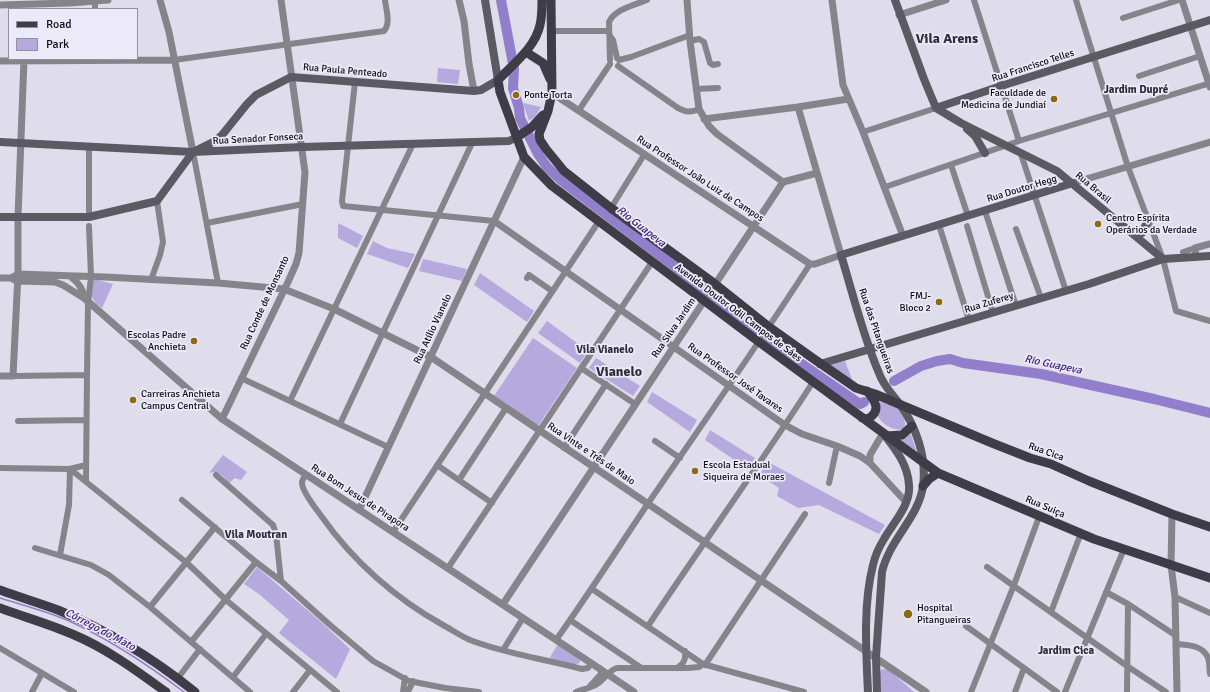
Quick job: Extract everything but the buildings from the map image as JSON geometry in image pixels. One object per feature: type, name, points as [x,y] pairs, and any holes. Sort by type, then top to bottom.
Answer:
[{"type":"main road","name":"Avenida Doutor Odil Campos de Sáes","points":[[485,0],[500,78],[500,92],[519,136],[524,157],[552,186],[652,262],[706,299],[813,382],[885,434]]},
{"type":"main road","points":[[500,78],[525,52],[538,34],[542,0]]},
{"type":"main road","points":[[519,136],[532,127],[548,110],[552,88],[551,0]]},
{"type":"main road","points":[[895,0],[936,108],[960,123],[975,136],[985,153]]},
{"type":"main road","name":"Rua Francisco Telles","points":[[936,108],[1000,86],[1210,20]]},
{"type":"main road","points":[[525,52],[543,63],[552,88]]},
{"type":"main road","name":"Rua Paula Penteado","points":[[193,152],[215,141],[256,95],[291,77],[474,90],[481,90],[500,78]]},
{"type":"main road","name":"Avenida Doutor Odil Campos de Sáes","points":[[548,110],[539,134],[540,140],[564,171],[768,328],[856,388],[871,392]]},
{"type":"main road","name":"Rua Brasil","points":[[960,123],[1057,171],[1163,259]]},
{"type":"main road","name":"Rua Senador Fonseca","points":[[0,142],[193,152],[348,145],[509,141],[519,136]]},
{"type":"main road","points":[[215,141],[217,147],[222,151]]},
{"type":"main road","points":[[0,217],[89,217],[157,201],[193,152]]},
{"type":"main road","name":"Rua Doutor Hegg","points":[[841,255],[1073,183]]},
{"type":"main road","points":[[1131,232],[1137,235],[1142,233],[1148,220]]},
{"type":"main road","name":"Rua das Pitangueiras","points":[[841,255],[870,348],[882,380],[900,404],[912,426],[920,446],[924,463],[923,486],[919,503],[892,546],[884,563],[880,583],[876,657],[877,692]]},
{"type":"main road","points":[[1163,259],[1210,256]]},
{"type":"main road","name":"Rua Zuferey","points":[[820,364],[1066,291],[1163,259]]},
{"type":"main road","points":[[862,418],[868,419],[874,416],[876,404],[871,392]]},
{"type":"main road","name":"Rua Cica","points":[[871,392],[992,443],[1030,458],[1051,464],[1172,514],[1210,527]]},
{"type":"main road","points":[[885,434],[902,435],[912,426]]},
{"type":"main road","points":[[868,692],[866,651],[868,598],[873,566],[876,555],[909,494],[906,468],[899,454],[885,434]]},
{"type":"main road","name":"Rua Suiça","points":[[885,434],[938,473],[1081,533],[1210,578]]},
{"type":"main road","points":[[923,486],[929,479],[938,473]]},
{"type":"main road","points":[[0,590],[58,610],[101,630],[139,652],[178,678],[195,692]]},
{"type":"main road","points":[[0,608],[73,634],[102,648],[166,692]]},
{"type":"street","points":[[0,6],[70,6],[108,0]]},
{"type":"street","points":[[160,0],[169,32],[218,283]]},
{"type":"street","name":"Rua Conde de Monsanto","points":[[222,419],[296,264],[299,253],[305,172],[286,45],[281,0]]},
{"type":"street","points":[[0,61],[174,60],[384,31],[388,27],[385,0]]},
{"type":"street","points":[[459,0],[464,21],[469,64],[474,90]]},
{"type":"street","points":[[647,0],[616,13],[611,17],[609,22],[609,42],[615,61],[624,71],[678,108],[686,112],[692,112],[699,109]]},
{"type":"street","points":[[687,0],[699,109],[709,126],[717,134],[782,182],[817,173]]},
{"type":"street","points":[[832,0],[840,73],[843,85],[885,187],[903,236]]},
{"type":"street","points":[[900,15],[946,0]]},
{"type":"street","points":[[974,0],[1000,86],[1019,141]]},
{"type":"street","points":[[1076,0],[1128,167],[1163,259],[1176,310],[1210,321]]},
{"type":"street","points":[[1123,18],[1179,0]]},
{"type":"street","points":[[885,187],[1019,141],[1210,84],[1182,0]]},
{"type":"street","points":[[551,31],[609,33]]},
{"type":"street","points":[[579,110],[615,61],[690,38],[704,42],[710,63],[713,65],[718,64]]},
{"type":"street","points":[[1139,76],[1200,56]]},
{"type":"street","points":[[624,71],[625,64],[631,57]]},
{"type":"street","points":[[13,376],[15,278],[24,60]]},
{"type":"street","points":[[355,82],[342,201],[343,206],[381,211],[494,221]]},
{"type":"street","name":"Rua Professor João Luiz de Campos","points":[[552,88],[579,110],[644,155],[810,264]]},
{"type":"street","points":[[696,89],[718,88]]},
{"type":"street","points":[[704,119],[848,99]]},
{"type":"street","name":"Rua das Pitangueiras","points":[[798,107],[841,255]]},
{"type":"street","name":"Rua Francisco Telles","points":[[862,132],[936,108]]},
{"type":"street","points":[[340,424],[473,141]]},
{"type":"street","name":"Rua Doutor Hegg","points":[[1073,183],[1210,142]]},
{"type":"street","points":[[290,401],[413,144]]},
{"type":"street","points":[[89,146],[89,217]]},
{"type":"street","points":[[1021,154],[1066,291]]},
{"type":"street","points":[[611,208],[644,155]]},
{"type":"street","name":"Rua Atílio Vianelo","points":[[359,510],[524,157]]},
{"type":"street","points":[[951,165],[968,216]]},
{"type":"street","name":"Rua Silva Jardim","points":[[503,604],[782,182]]},
{"type":"street","points":[[151,280],[163,242],[157,201]]},
{"type":"street","points":[[207,223],[303,204]]},
{"type":"street","points":[[986,211],[1016,306]]},
{"type":"street","name":"Rua Professor José Tavares","points":[[494,221],[785,425],[802,434],[838,446],[860,456],[870,463],[906,502]]},
{"type":"street","points":[[393,532],[599,221]]},
{"type":"street","points":[[939,225],[969,320]]},
{"type":"street","points":[[86,481],[86,301],[91,276],[89,226]]},
{"type":"street","points":[[967,226],[993,313]]},
{"type":"street","points":[[1016,229],[1041,298]]},
{"type":"street","points":[[1183,252],[1210,244]]},
{"type":"street","points":[[1195,248],[1196,257]]},
{"type":"street","points":[[556,640],[760,341],[810,264],[815,264],[841,255]]},
{"type":"street","points":[[448,568],[652,262]]},
{"type":"street","points":[[527,278],[529,275],[552,291]]},
{"type":"street","name":"Rua Vinte e Três de Maio","points":[[15,278],[91,276],[218,283],[284,289],[334,309],[431,356],[593,468],[926,692]]},
{"type":"street","points":[[71,277],[78,283],[84,293],[86,301]]},
{"type":"street","points":[[0,278],[56,282],[63,285],[86,301]]},
{"type":"street","name":"Rua Bom Jesus de Pirapora","points":[[86,301],[222,419],[591,662],[634,692]]},
{"type":"street","points":[[582,368],[635,404]]},
{"type":"street","points":[[0,376],[87,375]]},
{"type":"street","points":[[242,378],[388,447]]},
{"type":"street","points":[[648,626],[813,382]]},
{"type":"street","points":[[564,448],[606,384]]},
{"type":"street","points":[[458,480],[506,408]]},
{"type":"street","points":[[18,420],[86,420]]},
{"type":"street","points":[[870,463],[870,455],[885,434]]},
{"type":"street","points":[[655,441],[680,458]]},
{"type":"street","points":[[829,483],[838,446]]},
{"type":"street","points":[[0,468],[70,469],[86,465]]},
{"type":"street","points":[[437,465],[492,502]]},
{"type":"street","points":[[70,469],[187,563],[226,600],[337,692]]},
{"type":"street","points":[[60,555],[69,505],[70,469]]},
{"type":"street","points":[[216,474],[273,525],[276,534],[281,581]]},
{"type":"street","points":[[306,475],[303,480],[303,486],[312,503],[334,534],[380,580],[412,606],[434,620],[470,639],[503,650],[585,670],[591,662]]},
{"type":"street","points":[[182,500],[281,581],[356,647],[374,660],[413,682],[479,692]]},
{"type":"street","points":[[576,692],[596,686],[607,674],[617,668],[677,668],[699,667],[704,665],[805,514]]},
{"type":"street","points":[[1172,514],[1171,565],[1175,597],[1177,692]]},
{"type":"street","points":[[971,692],[1014,585],[1039,516]]},
{"type":"street","points":[[150,607],[215,527]]},
{"type":"street","points":[[1051,612],[1081,533]]},
{"type":"street","points":[[35,548],[91,565],[109,575],[150,607],[250,692]]},
{"type":"street","points":[[1065,692],[1124,549]]},
{"type":"street","points":[[191,642],[256,562]]},
{"type":"street","points":[[987,567],[1166,692]]},
{"type":"street","points":[[592,589],[704,665],[804,692]]},
{"type":"street","points":[[1106,592],[1128,604],[1175,635]]},
{"type":"street","points":[[1175,597],[1210,613]]},
{"type":"street","points":[[1127,692],[1128,604]]},
{"type":"street","points":[[503,650],[524,618]]},
{"type":"street","points":[[570,620],[640,667]]},
{"type":"street","points":[[966,626],[1057,692]]},
{"type":"street","points":[[233,677],[266,634]]},
{"type":"street","points":[[1176,644],[1193,645],[1205,653],[1208,658],[1210,674]]},
{"type":"street","points":[[0,648],[74,692]]},
{"type":"street","points":[[178,678],[200,649]]},
{"type":"street","points":[[677,668],[682,665],[686,659],[685,651]]},
{"type":"street","points":[[589,687],[601,674],[600,668]]},
{"type":"street","points":[[1015,692],[1024,668]]},
{"type":"street","points":[[293,692],[310,670]]},
{"type":"street","points":[[32,692],[42,673]]},
{"type":"street","points":[[403,692],[405,678]]},
{"type":"street","points":[[408,692],[413,682]]},
{"type":"green space","points":[[438,68],[460,70],[458,84],[437,82]]},
{"type":"green space","points":[[523,103],[541,107],[535,117],[529,121]]},
{"type":"green space","points":[[338,223],[363,236],[357,248],[338,238]]},
{"type":"green space","points":[[373,241],[387,248],[415,254],[408,268],[367,254]]},
{"type":"green space","points":[[423,259],[467,269],[462,281],[419,271]]},
{"type":"green space","points":[[480,273],[534,311],[527,322],[474,285]]},
{"type":"green space","points":[[93,279],[113,284],[102,308],[93,299],[91,288]]},
{"type":"green space","points":[[547,321],[588,351],[580,363],[538,333]]},
{"type":"green space","points":[[533,338],[577,368],[538,426],[494,396]]},
{"type":"green space","points":[[596,358],[640,386],[633,396],[589,368]]},
{"type":"green space","points":[[845,361],[853,382],[830,365]]},
{"type":"green space","points":[[652,392],[697,420],[690,432],[647,402]]},
{"type":"green space","points":[[881,402],[898,408],[904,418],[905,425],[903,429],[898,430],[887,426],[881,421],[877,410],[878,404]]},
{"type":"green space","points":[[710,430],[755,458],[748,469],[705,440]]},
{"type":"green space","points":[[911,434],[917,453],[896,439]]},
{"type":"green space","points":[[223,455],[247,472],[241,480],[235,478],[229,483],[223,476],[216,472],[209,473]]},
{"type":"green space","points":[[768,462],[885,525],[879,534],[819,505],[798,508],[777,496],[779,488],[759,475]]},
{"type":"green space","points":[[257,567],[350,649],[336,679],[279,633],[289,620],[259,594],[244,584]]},
{"type":"green space","points":[[558,644],[581,659],[579,663],[575,665],[551,659],[550,657]]},
{"type":"green space","points":[[882,669],[889,670],[914,692],[881,692],[879,674]]},
{"type":"waterway","name":"Rio Guapeva","points":[[501,0],[514,69],[513,88],[519,108],[520,118],[538,154],[547,167],[562,181],[786,353],[860,404],[864,402]]},
{"type":"waterway","name":"Rio Guapeva","points":[[894,381],[921,366],[950,359],[963,363],[1041,374],[1210,413]]},
{"type":"waterway","name":"Córrego do Mato","points":[[0,598],[51,614],[83,627],[127,653],[184,692]]},
{"type":"place","name":"Ponte Torta","points":[[516,95]]},
{"type":"place","name":"Faculdade de Medicina de Jundiaí","points":[[1054,99]]},
{"type":"place","name":"Centro Espírita Operários da Verdade","points":[[1098,224]]},
{"type":"place","name":"FMJ- Bloco 2","points":[[939,302]]},
{"type":"place","name":"Escolas Padre Anchieta","points":[[194,341]]},
{"type":"place","name":"Carreiras Anchieta Campus Central","points":[[133,400]]},
{"type":"place","name":"Escola Estadual Siqueira de Moraes","points":[[695,471]]},
{"type":"place","name":"Hospital Pitangueiras","points":[[908,614]]},
{"type":"district","name":"Vila Arens","points":[[947,39]]},
{"type":"district","name":"Jardim Dupré","points":[[1136,90]]},
{"type":"district","name":"Vila Vianelo","points":[[605,350]]},
{"type":"district","name":"Vianelo","points":[[619,372]]},
{"type":"district","name":"Vila Moutran","points":[[256,535]]},
{"type":"district","name":"Jardim Cica","points":[[1066,651]]}]
